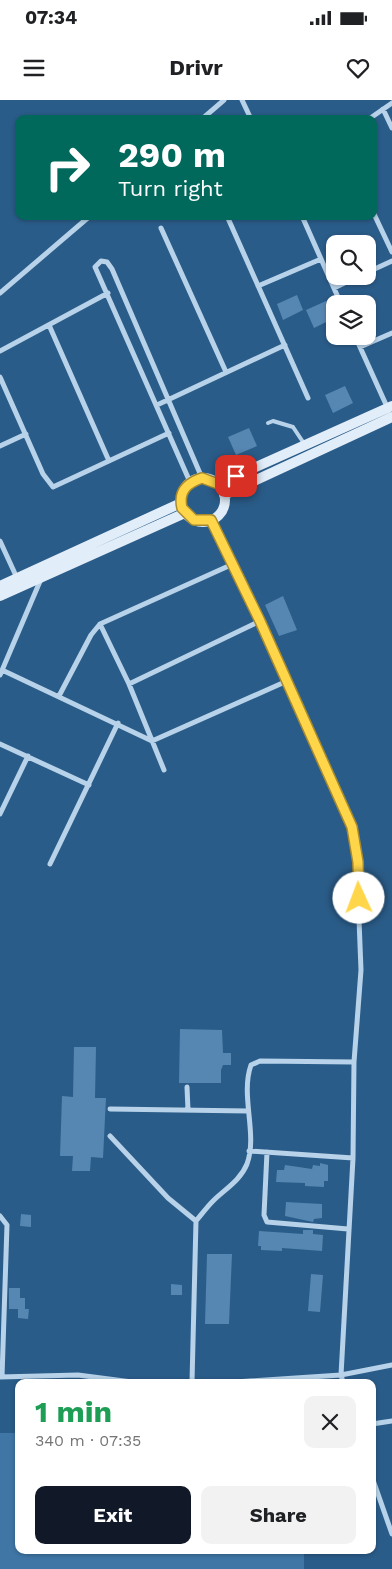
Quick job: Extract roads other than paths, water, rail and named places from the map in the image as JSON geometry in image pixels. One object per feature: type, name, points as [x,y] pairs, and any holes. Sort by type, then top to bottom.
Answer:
[{"type":"street","points":[[207,115],[224,100]]},
{"type":"street","points":[[242,100],[249,115]]},
{"type":"street","points":[[375,115],[392,103]]},
{"type":"street","points":[[383,109],[392,128]]},
{"type":"street","points":[[0,293],[85,220]]},
{"type":"street","points":[[229,220],[308,398]]},
{"type":"street","points":[[304,220],[337,295]]},
{"type":"street","points":[[377,220],[392,252]]},
{"type":"street","points":[[160,228],[226,372]]},
{"type":"street","points":[[190,482],[95,267],[98,262],[104,260],[112,269],[202,478]]},
{"type":"street","points":[[258,286],[321,260]]},
{"type":"street","points":[[376,268],[392,261]]},
{"type":"street","points":[[334,288],[340,285]]},
{"type":"street","points":[[0,351],[108,293]]},
{"type":"street","points":[[49,325],[109,461]]},
{"type":"street","points":[[391,412],[360,347],[392,333]]},
{"type":"street","points":[[157,405],[285,346]]},
{"type":"street","points":[[0,377],[43,474],[52,487],[169,433]]},
{"type":"street","points":[[218,484],[305,445],[391,412]]},
{"type":"street","points":[[224,495],[391,412]]},
{"type":"street","points":[[0,446],[26,434]]},
{"type":"street","points":[[202,478],[218,484],[224,495],[223,508],[211,520],[200,522],[185,513],[181,502],[182,491],[190,482],[202,478]]},
{"type":"street","points":[[0,586],[181,502]]},
{"type":"street","points":[[0,596],[185,513]]},
{"type":"street","points":[[211,520],[287,681],[352,827],[356,844],[361,970],[354,1062],[353,1158],[342,1379]]},
{"type":"street","points":[[0,541],[16,578]]},
{"type":"street","points":[[59,696],[91,636],[100,624],[233,564]]},
{"type":"street","points":[[42,578],[1,673],[59,696],[152,741]]},
{"type":"street","points":[[129,684],[260,621]]},
{"type":"street","points":[[100,624],[129,684],[164,770]]},
{"type":"street","points":[[152,741],[287,681]]},
{"type":"street","points":[[50,864],[118,723]]},
{"type":"street","points":[[0,744],[89,785]]},
{"type":"street","points":[[0,814],[28,756]]},
{"type":"street","points":[[192,1379],[196,1221],[212,1201],[239,1178],[247,1164],[249,1151],[250,1070],[256,1062],[354,1062]]},
{"type":"street","points":[[188,1086],[188,1110]]},
{"type":"street","points":[[110,1109],[248,1111]]},
{"type":"street","points":[[110,1136],[168,1198],[196,1221]]},
{"type":"street","points":[[249,1151],[353,1158]]},
{"type":"street","points":[[268,1152],[264,1214],[267,1222],[348,1230]]},
{"type":"street","points":[[0,1216],[7,1225],[1,1377],[78,1375],[109,1379]]},
{"type":"street","points":[[280,1379],[341,1375],[392,1365]]},
{"type":"street","points":[[376,1423],[392,1421]]},
{"type":"street","points":[[376,1488],[392,1534]]},
{"type":"lane","points":[[268,423],[273,421],[294,426],[305,445]]}]
